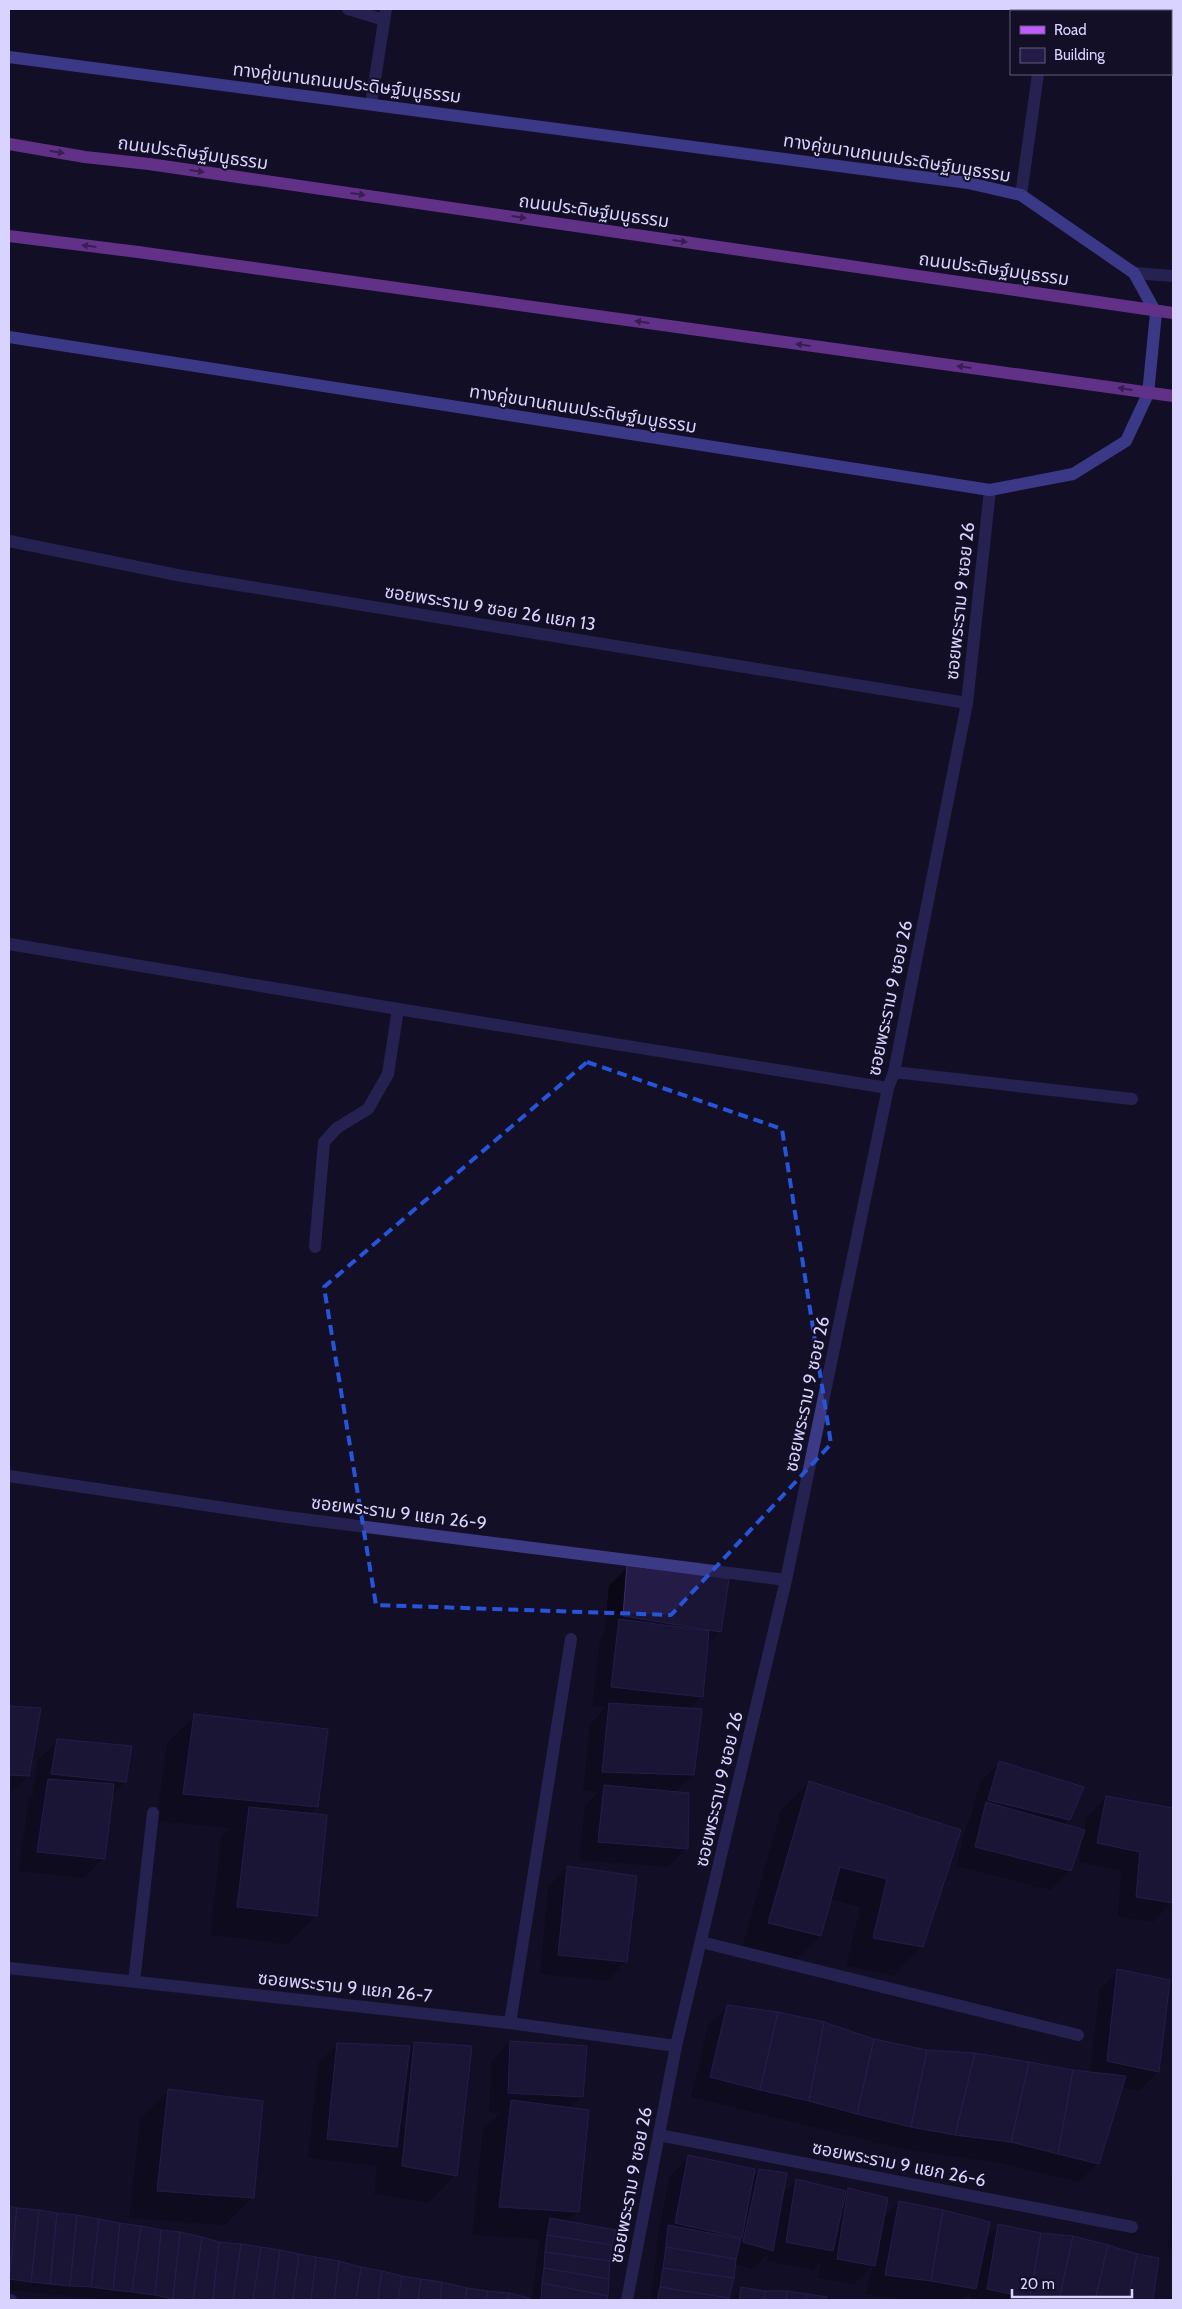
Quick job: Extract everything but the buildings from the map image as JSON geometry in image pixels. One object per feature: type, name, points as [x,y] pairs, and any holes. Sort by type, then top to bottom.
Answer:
[{"type":"main road","name":"ถนนประดิษฐ์มนูธรรม","points":[[9,144],[1173,313]]},
{"type":"main road","points":[[9,236],[138,252],[1173,396]]},
{"type":"street","points":[[348,9],[385,14],[371,104]]},
{"type":"street","name":"ทางคู่ขนานถนนประดิษฐ์มนูธรรม","points":[[9,57],[968,183],[1021,195],[1134,273],[1156,313],[1148,394],[1126,442],[1073,474],[990,490],[9,337]]},
{"type":"street","points":[[1021,195],[1038,75]]},
{"type":"street","points":[[1134,273],[1173,276]]},
{"type":"street","name":"ซอยพระราม 9 ซอย 26","points":[[627,2300],[676,2046],[786,1580],[888,1088],[894,1072],[967,703],[990,490]]},
{"type":"street","name":"ซอยพระราม 9 ซอย 26 แยก 13","points":[[9,542],[176,575],[967,703]]},
{"type":"street","points":[[9,944],[888,1088]]},
{"type":"street","points":[[314,1247],[324,1142],[337,1128],[368,1109],[388,1074],[398,1009]]},
{"type":"street","points":[[894,1072],[1132,1099]]},
{"type":"street","name":"ซอยพระราม 9 แยก 26-9","points":[[9,1476],[279,1516],[786,1580]]},
{"type":"street","points":[[510,2022],[571,1639]]},
{"type":"street","points":[[134,1982],[154,1813]]},
{"type":"street","points":[[701,1942],[1078,2035]]},
{"type":"street","name":"ซอยพระราม 9 แยก 26-7","points":[[9,1968],[510,2022],[676,2046]]},
{"type":"street","name":"ซอยพระราม 9 แยก 26-6","points":[[659,2135],[1132,2227]]},
{"type":"highlighted area","points":[[587,1062],[782,1129],[831,1444],[671,1615],[376,1605],[324,1287]]}]
